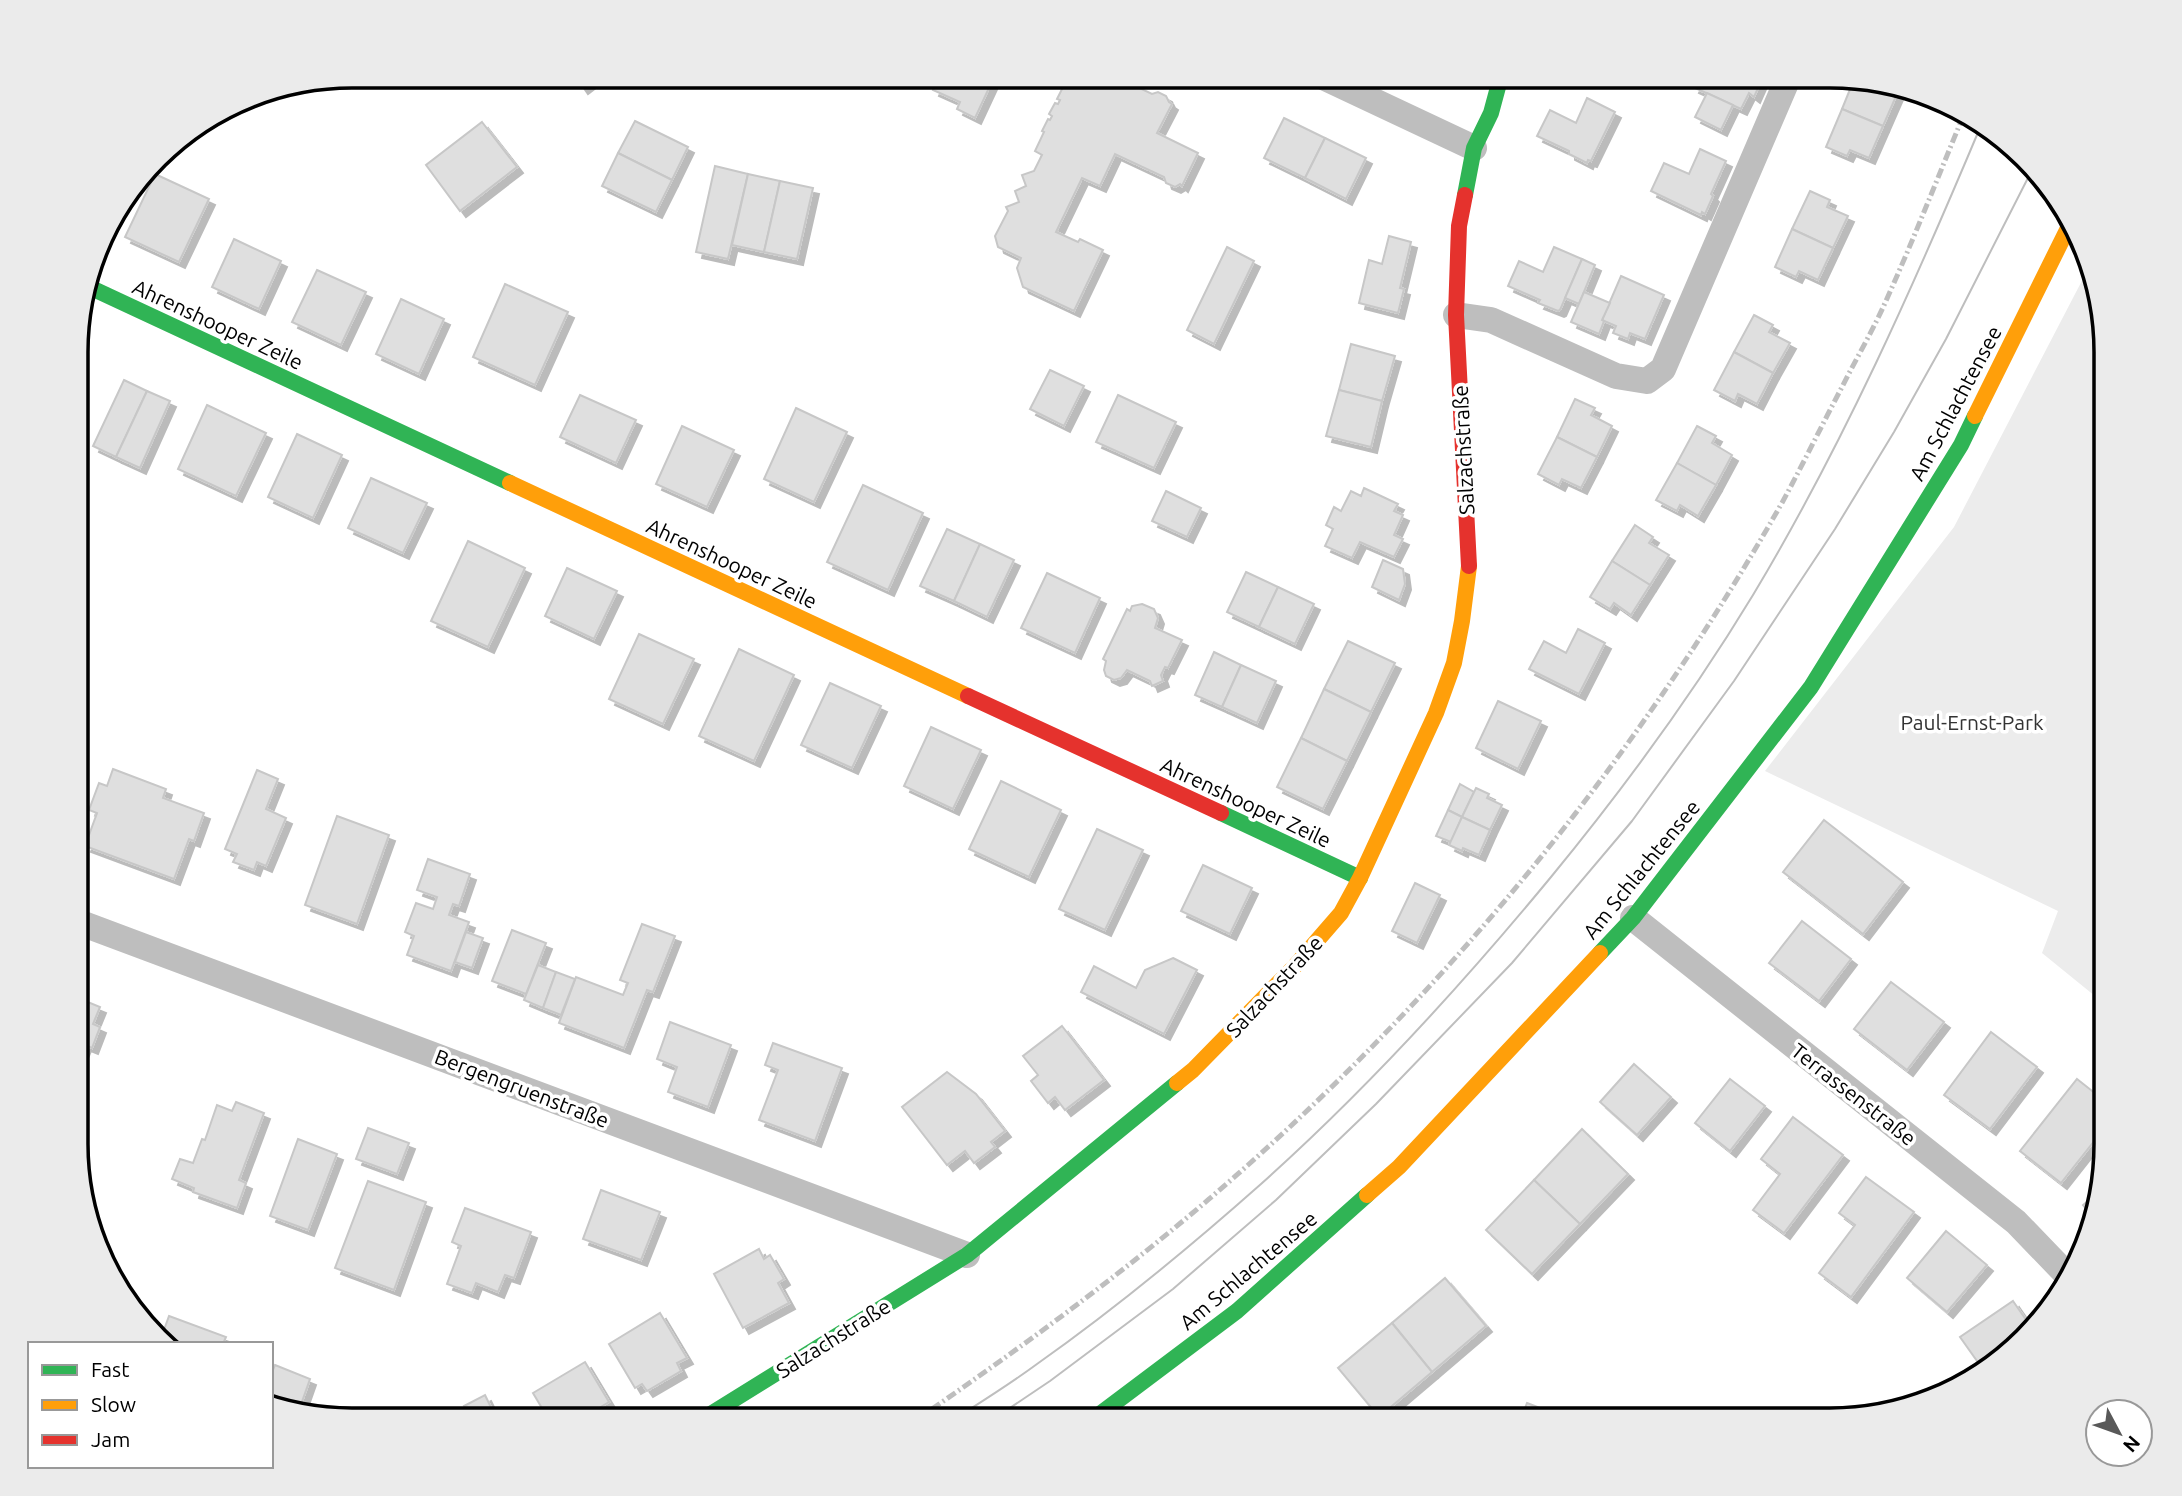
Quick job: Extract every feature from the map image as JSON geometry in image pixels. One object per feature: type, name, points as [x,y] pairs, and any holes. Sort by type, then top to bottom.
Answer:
[{"type":"street","points":[[1346,88],[1474,148]]},
{"type":"street","name":"Salzachstraße","points":[[720,1408],[967,1255],[1193,1070],[1295,966],[1341,913],[1360,878],[1436,713],[1454,663],[1462,621],[1469,562],[1456,316],[1460,226],[1474,148],[1491,113],[1498,88]]},
{"type":"street","points":[[1456,316],[1491,320],[1616,376],[1647,381],[1663,369],[1784,88]]},
{"type":"street","name":"Am Schlachtensee","points":[[1108,1408],[1237,1311],[1399,1167],[1633,918],[1811,687],[1962,444],[2066,233]]},
{"type":"street","name":"Ahrenshooper Zeile","points":[[95,290],[1360,878]]},
{"type":"street","name":"Terrassenstraße","points":[[1633,918],[2016,1223],[2062,1270]]},
{"type":"street","name":"Bergengruenstraße","points":[[88,926],[967,1255]]},
{"type":"green space","name":"Paul-Ernst-Park","points":[[2083,278],[2094,334],[2094,995],[2042,953],[2058,911],[1765,771],[1954,527]]},
{"type":"building","points":[[989,88],[975,118],[957,109],[960,102],[933,90]]},
{"type":"building","points":[[1062,88],[1139,88],[1152,94],[1158,92],[1166,96],[1172,104],[1157,133],[1198,153],[1182,186],[1180,184],[1175,187],[1166,183],[1164,177],[1115,154],[1100,186],[1082,178],[1056,232],[1103,250],[1074,311],[1023,287],[1017,268],[1021,258],[998,247],[995,236],[1008,211],[1006,207],[1019,202],[1015,191],[1026,186],[1022,175],[1034,171],[1042,155],[1035,151],[1044,132],[1042,131],[1052,116],[1049,114],[1060,100],[1057,99]]},
{"type":"building","points":[[1695,88],[1758,88],[1754,97],[1749,93],[1741,109]]},
{"type":"building","points":[[1850,88],[1896,96],[1883,126],[1842,109]]},
{"type":"building","points":[[1707,93],[1733,105],[1721,130],[1695,117]]},
{"type":"building","points":[[1587,98],[1615,112],[1591,161],[1588,160],[1587,163],[1537,136],[1550,110],[1576,123]]},
{"type":"building","points":[[1842,109],[1883,126],[1869,158],[1850,150],[1847,156],[1826,147]]},
{"type":"building","points":[[1284,118],[1325,138],[1305,178],[1264,158]]},
{"type":"building","points":[[635,121],[688,147],[672,180],[618,153]]},
{"type":"building","points":[[482,122],[517,167],[460,211],[426,165]]},
{"type":"building","points":[[1325,138],[1366,158],[1346,199],[1305,178]]},
{"type":"building","points":[[1700,149],[1726,161],[1705,214],[1702,212],[1701,215],[1651,191],[1664,163],[1689,174]]},
{"type":"building","points":[[618,153],[672,180],[656,212],[602,186]]},
{"type":"building","points":[[715,166],[748,174],[728,259],[696,252]]},
{"type":"building","points":[[748,174],[780,181],[764,252],[732,245]]},
{"type":"building","points":[[156,175],[209,199],[179,262],[125,237]]},
{"type":"building","points":[[780,181],[813,188],[797,259],[764,252]]},
{"type":"building","points":[[1810,191],[1830,200],[1827,207],[1848,216],[1833,248],[1792,229]]},
{"type":"building","points":[[1792,229],[1833,248],[1818,280],[1799,271],[1796,277],[1775,267]]},
{"type":"building","points":[[1389,236],[1411,242],[1400,288],[1404,289],[1398,313],[1359,303],[1369,260],[1382,264]]},
{"type":"building","points":[[234,239],[281,261],[259,309],[212,287]]},
{"type":"building","points":[[1227,247],[1254,261],[1214,344],[1187,330]]},
{"type":"building","points":[[1554,247],[1582,259],[1558,311],[1508,286],[1519,261],[1543,272]]},
{"type":"building","points":[[1582,259],[1595,265],[1579,304],[1565,298]]},
{"type":"building","points":[[317,270],[366,292],[341,345],[292,322]]},
{"type":"building","points":[[1621,276],[1664,295],[1645,339],[1630,333],[1628,339],[1613,333],[1616,326],[1602,320]]},
{"type":"building","points":[[505,284],[568,312],[535,385],[473,357]]},
{"type":"building","points":[[1584,292],[1610,303],[1599,334],[1571,322]]},
{"type":"building","points":[[401,299],[444,319],[419,374],[376,354]]},
{"type":"building","points":[[1754,315],[1773,325],[1769,332],[1790,343],[1773,373],[1734,352]]},
{"type":"building","points":[[1351,344],[1395,356],[1382,401],[1339,390]]},
{"type":"building","points":[[1734,352],[1773,373],[1757,404],[1738,394],[1735,401],[1714,390]]},
{"type":"building","points":[[1050,370],[1084,386],[1064,426],[1030,409]]},
{"type":"building","points":[[124,380],[147,391],[116,457],[93,446]]},
{"type":"building","points":[[1339,390],[1382,401],[1371,447],[1326,436]]},
{"type":"building","points":[[147,391],[170,401],[140,468],[116,457]]},
{"type":"building","points":[[580,395],[636,420],[616,463],[560,437]]},
{"type":"building","points":[[1118,395],[1176,422],[1154,468],[1096,442]]},
{"type":"building","points":[[1575,399],[1595,408],[1591,415],[1612,426],[1597,457],[1557,437]]},
{"type":"building","points":[[207,405],[266,433],[236,496],[178,469]]},
{"type":"building","points":[[796,408],[847,432],[814,502],[764,479]]},
{"type":"building","points":[[682,426],[734,450],[707,507],[656,484]]},
{"type":"building","points":[[1697,426],[1716,436],[1712,443],[1732,455],[1716,485],[1677,463]]},
{"type":"building","points":[[297,434],[342,455],[313,518],[268,497]]},
{"type":"building","points":[[1557,437],[1597,457],[1581,488],[1562,479],[1559,485],[1538,474]]},
{"type":"building","points":[[1677,463],[1716,485],[1698,516],[1680,505],[1677,511],[1656,500]]},
{"type":"building","points":[[371,478],[427,503],[403,553],[348,528]]},
{"type":"building","points":[[863,485],[923,513],[888,590],[827,562]]},
{"type":"building","points":[[1364,488],[1398,504],[1394,511],[1403,515],[1394,535],[1403,539],[1394,557],[1360,542],[1352,558],[1325,546],[1333,529],[1326,525],[1334,507],[1341,511],[1351,491],[1361,496]]},
{"type":"building","points":[[1166,491],[1201,508],[1187,537],[1152,521]]},
{"type":"building","points":[[1635,525],[1653,537],[1649,543],[1669,555],[1650,585],[1612,561]]},
{"type":"building","points":[[947,529],[980,544],[954,601],[920,586]]},
{"type":"building","points":[[468,541],[525,568],[488,647],[431,621]]},
{"type":"building","points":[[980,544],[1014,560],[987,617],[954,601]]},
{"type":"building","points":[[1383,560],[1403,569],[1405,584],[1399,600],[1372,587]]},
{"type":"building","points":[[1612,561],[1650,585],[1631,615],[1614,603],[1610,609],[1590,597]]},
{"type":"building","points":[[567,568],[617,591],[594,639],[545,616]]},
{"type":"building","points":[[1246,572],[1278,587],[1259,627],[1227,612]]},
{"type":"building","points":[[1047,573],[1100,598],[1075,653],[1021,628]]},
{"type":"building","points":[[1278,587],[1314,604],[1295,644],[1259,627]]},
{"type":"building","points":[[1142,604],[1154,609],[1158,618],[1155,628],[1182,640],[1168,668],[1165,667],[1161,675],[1163,681],[1152,686],[1150,681],[1127,670],[1121,678],[1114,680],[1106,676],[1104,670],[1106,661],[1103,659],[1127,609],[1130,611],[1132,606]]},
{"type":"building","points":[[1578,629],[1605,643],[1579,694],[1529,669],[1544,641],[1566,653]]},
{"type":"building","points":[[639,634],[694,659],[663,724],[609,699]]},
{"type":"building","points":[[1348,641],[1395,663],[1371,712],[1324,689]]},
{"type":"building","points":[[739,649],[794,675],[754,761],[699,736]]},
{"type":"building","points":[[1214,652],[1241,665],[1222,707],[1195,695]]},
{"type":"building","points":[[1241,665],[1276,681],[1257,723],[1222,707]]},
{"type":"building","points":[[830,683],[881,706],[852,768],[801,745]]},
{"type":"building","points":[[1324,689],[1371,712],[1347,761],[1301,738]]},
{"type":"building","points":[[1498,701],[1541,721],[1518,769],[1476,748]]},
{"type":"building","points":[[931,727],[981,750],[953,809],[904,786]]},
{"type":"building","points":[[1301,738],[1347,761],[1323,809],[1277,787]]},
{"type":"building","points":[[113,769],[166,789],[163,798],[204,813],[194,841],[189,839],[174,879],[88,847],[88,838],[97,813],[89,810],[99,783],[107,786]]},
{"type":"building","points":[[257,770],[278,779],[266,809],[286,818],[266,866],[257,862],[254,870],[233,862],[237,854],[225,849]]},
{"type":"building","points":[[1001,781],[1061,810],[1029,877],[969,849]]},
{"type":"building","points":[[1460,784],[1474,792],[1462,817],[1448,810]]},
{"type":"building","points":[[1476,788],[1489,794],[1487,798],[1502,805],[1490,830],[1462,817]]},
{"type":"building","points":[[1448,810],[1462,817],[1451,842],[1436,836]]},
{"type":"building","points":[[337,816],[389,835],[357,924],[305,905]]},
{"type":"building","points":[[1462,817],[1490,830],[1479,855],[1449,845]]},
{"type":"building","points":[[1824,820],[1903,882],[1863,934],[1783,872]]},
{"type":"building","points":[[1097,829],[1143,850],[1105,930],[1059,909]]},
{"type":"building","points":[[428,859],[470,874],[459,906],[453,904],[449,915],[469,922],[451,971],[407,955],[414,936],[405,932],[416,903],[433,909],[437,897],[417,890]]},
{"type":"building","points":[[1203,865],[1252,888],[1230,934],[1181,911]]},
{"type":"building","points":[[1415,883],[1440,895],[1417,943],[1392,931]]},
{"type":"building","points":[[1802,921],[1851,959],[1819,1001],[1769,963]]},
{"type":"building","points":[[642,924],[675,936],[653,992],[647,990],[624,1048],[559,1023],[576,977],[623,995],[628,983],[620,980]]},
{"type":"building","points":[[512,930],[546,943],[526,994],[492,981]]},
{"type":"building","points":[[466,932],[483,938],[472,968],[455,962]]},
{"type":"building","points":[[1173,958],[1197,970],[1164,1034],[1081,992],[1094,966],[1136,988],[1145,970]]},
{"type":"building","points":[[538,965],[556,972],[543,1008],[524,1000]]},
{"type":"building","points":[[556,972],[575,979],[561,1015],[543,1008]]},
{"type":"building","points":[[1891,982],[1944,1022],[1907,1070],[1854,1029]]},
{"type":"building","points":[[88,1002],[100,1007],[93,1024],[100,1027],[92,1048],[88,1046]]},
{"type":"building","points":[[670,1022],[731,1045],[708,1107],[668,1092],[677,1067],[657,1059]]},
{"type":"building","points":[[1062,1026],[1104,1080],[1065,1110],[1055,1097],[1048,1103],[1031,1081],[1038,1075],[1023,1056]]},
{"type":"building","points":[[1991,1032],[2037,1067],[1990,1129],[1944,1095]]},
{"type":"building","points":[[773,1043],[842,1068],[815,1141],[759,1120],[778,1070],[765,1065]]},
{"type":"building","points":[[1634,1064],[1671,1097],[1637,1135],[1600,1102]]},
{"type":"building","points":[[947,1072],[976,1094],[1005,1131],[991,1142],[995,1147],[974,1163],[965,1151],[947,1165],[902,1107]]},
{"type":"building","points":[[1730,1079],[1765,1106],[1730,1151],[1695,1123]]},
{"type":"building","points":[[2077,1079],[2094,1092],[2094,1141],[2061,1183],[2020,1151]]},
{"type":"building","points":[[236,1102],[264,1113],[239,1180],[246,1183],[237,1208],[193,1192],[194,1188],[172,1179],[180,1159],[193,1163],[202,1139],[205,1140],[217,1105],[232,1111]]},
{"type":"building","points":[[1793,1117],[1843,1155],[1784,1233],[1753,1210],[1780,1174],[1761,1159]]},
{"type":"building","points":[[368,1128],[409,1143],[397,1174],[356,1159]]},
{"type":"building","points":[[1582,1129],[1628,1174],[1580,1224],[1534,1180]]},
{"type":"building","points":[[298,1139],[337,1154],[308,1230],[270,1216]]},
{"type":"building","points":[[1866,1177],[1914,1212],[1851,1297],[1819,1273],[1855,1225],[1839,1213]]},
{"type":"building","points":[[1534,1180],[1580,1224],[1532,1274],[1486,1230]]},
{"type":"building","points":[[368,1181],[426,1202],[394,1290],[335,1268]]},
{"type":"building","points":[[601,1190],[660,1212],[641,1260],[583,1239]]},
{"type":"building","points":[[465,1208],[531,1232],[514,1278],[505,1275],[498,1292],[476,1283],[472,1293],[447,1284],[461,1246],[452,1242]]},
{"type":"building","points":[[1946,1231],[1987,1265],[1947,1312],[1907,1278]]},
{"type":"building","points":[[759,1249],[764,1259],[770,1255],[784,1279],[778,1283],[789,1303],[743,1328],[714,1274]]},
{"type":"building","points":[[1445,1278],[1486,1326],[1432,1372],[1392,1323]]},
{"type":"building","points":[[2013,1301],[2027,1321],[1978,1363],[1960,1337]]},
{"type":"building","points":[[660,1313],[687,1358],[677,1363],[681,1371],[647,1391],[642,1384],[635,1388],[609,1344]]},
{"type":"building","points":[[169,1316],[226,1337],[224,1342],[177,1342],[164,1330]]},
{"type":"building","points":[[1392,1323],[1432,1372],[1390,1408],[1371,1408],[1338,1368]]},
{"type":"building","points":[[585,1362],[609,1402],[599,1408],[542,1408],[533,1393]]},
{"type":"building","points":[[275,1365],[310,1379],[301,1403],[273,1396]]},
{"type":"building","points":[[485,1395],[491,1408],[465,1408],[464,1406]]},
{"type":"building","points":[[1527,1403],[1540,1408],[1525,1408]]},
{"type":"tram line","points":[[972,1408],[1066,1343],[1123,1299],[1207,1231],[1300,1148],[1448,997],[1578,843],[1682,704],[1730,632],[1786,538],[1876,364],[1978,133]]},
{"type":"tram line","points":[[1010,1408],[1173,1289],[1276,1200],[1376,1104],[1512,963],[1632,821],[1734,681],[1835,529],[1946,339],[2028,177]]},
{"type":"railway","points":[[933,1408],[1086,1298],[1248,1165],[1326,1092],[1401,1016],[1474,937],[1542,855],[1608,770],[1670,683],[1729,593],[1783,501],[1880,314],[1961,122]]},
{"type":"traffic: fast","points":[[1465,195],[1474,148],[1491,113],[1498,88]]},
{"type":"traffic: fast","points":[[95,290],[510,483]]},
{"type":"traffic: fast","points":[[1600,953],[1633,918],[1811,687],[1961,445],[1975,416]]},
{"type":"traffic: fast","points":[[1221,813],[1360,878]]},
{"type":"traffic: fast","points":[[720,1408],[967,1255],[1177,1083]]},
{"type":"traffic: fast","points":[[1108,1408],[1237,1311],[1367,1195]]},
{"type":"traffic: slow","points":[[1975,416],[2066,233]]},
{"type":"traffic: slow","points":[[510,483],[968,696]]},
{"type":"traffic: slow","points":[[1177,1083],[1295,966],[1341,913],[1360,878],[1436,713],[1454,663],[1469,566]]},
{"type":"traffic: slow","points":[[1367,1195],[1399,1167],[1600,953]]},
{"type":"traffic: jam","points":[[1465,195],[1459,226],[1456,315],[1469,566]]},
{"type":"traffic: jam","points":[[968,696],[1221,813]]}]
